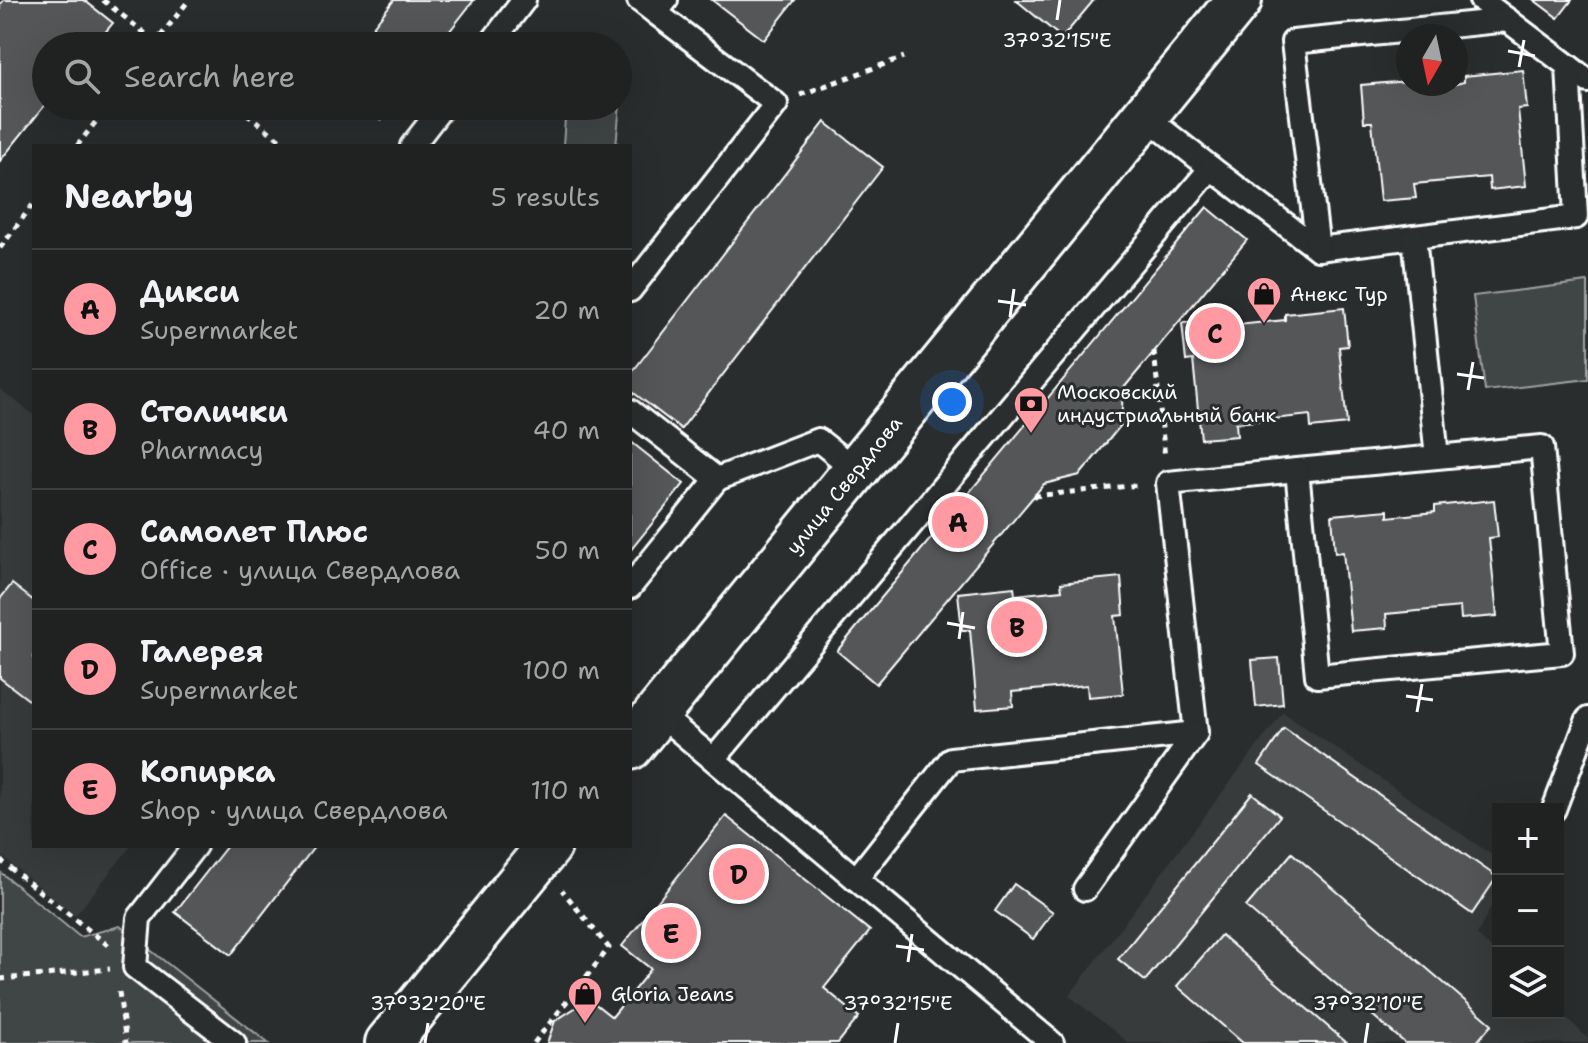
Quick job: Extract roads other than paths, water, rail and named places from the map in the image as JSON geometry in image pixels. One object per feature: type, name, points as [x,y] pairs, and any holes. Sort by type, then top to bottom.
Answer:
[{"type":"street","name":"улица Свердлова","points":[[632,745],[1239,0]]},
{"type":"street","points":[[388,1043],[541,856]]},
{"type":"lane","points":[[500,32],[524,0]]},
{"type":"lane","points":[[1481,0],[1588,81]]},
{"type":"lane","points":[[632,287],[776,104],[654,4]]},
{"type":"lane","points":[[1318,249],[1293,42],[1508,20]]},
{"type":"lane","points":[[1145,116],[1318,249],[1576,217],[1568,66]]},
{"type":"lane","points":[[414,144],[432,120]]},
{"type":"lane","points":[[714,759],[1211,168]]},
{"type":"lane","points":[[1414,237],[1437,457]]},
{"type":"lane","points":[[632,413],[717,479]]},
{"type":"lane","points":[[632,585],[717,479],[818,440],[856,470]]},
{"type":"lane","points":[[1085,889],[1196,733],[1168,483],[1297,470],[1542,447],[1562,653],[1317,676],[1297,470]]},
{"type":"lane","points":[[658,713],[1052,1043]]},
{"type":"lane","points":[[1556,803],[1588,719]]},
{"type":"lane","points":[[856,879],[951,759],[1196,733]]},
{"type":"lane","points":[[193,848],[139,918],[126,968],[234,1043]]},
{"type":"place","name":"Анекс Тур","points":[[1264,325]]},
{"type":"place","name":"Самолет Плюс","points":[[1215,333]]},
{"type":"place","name":"Московский индустриальный банк","points":[[1031,435]]},
{"type":"place","name":"Дикси","points":[[958,522]]},
{"type":"place","name":"Столички","points":[[1017,627]]},
{"type":"place","name":"Галерея","points":[[739,874]]},
{"type":"place","name":"Копирка","points":[[671,933]]},
{"type":"place","name":"Gloria Jeans","points":[[585,1025]]}]
